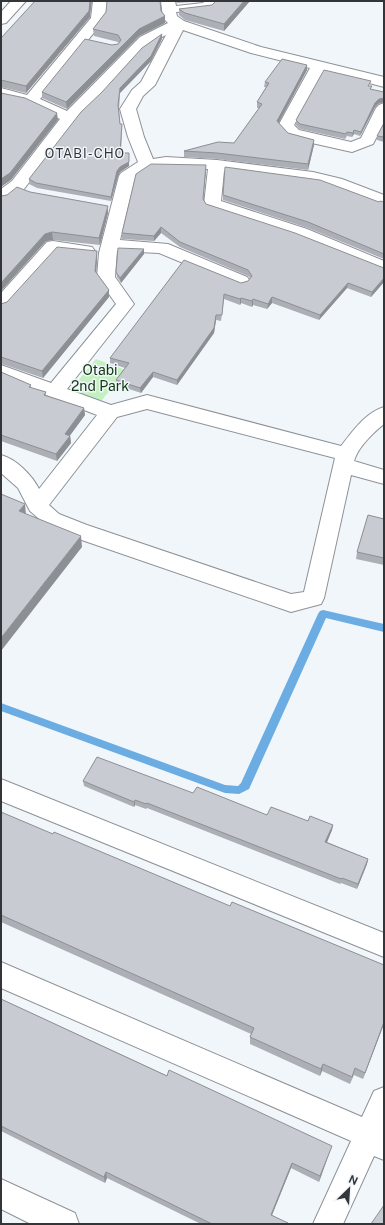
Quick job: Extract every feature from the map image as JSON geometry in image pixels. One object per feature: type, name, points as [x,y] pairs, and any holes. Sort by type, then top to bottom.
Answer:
[{"type":"street","points":[[1,20],[19,1]]},
{"type":"street","points":[[31,100],[87,40],[98,19],[100,1]]},
{"type":"street","points":[[213,1],[207,7],[169,5],[170,18],[179,24],[256,50],[384,82]]},
{"type":"street","points":[[147,164],[136,137],[128,109],[130,92],[146,85],[179,24]]},
{"type":"street","points":[[12,193],[70,118],[145,40],[179,24]]},
{"type":"street","points":[[319,66],[286,126],[294,134],[352,147],[366,141],[384,108]]},
{"type":"street","points":[[1,93],[31,100],[70,118]]},
{"type":"street","points":[[55,391],[125,304],[106,277],[112,208],[127,176],[147,164],[166,162],[217,165],[313,177],[336,182],[384,201]]},
{"type":"street","points":[[217,165],[212,204],[301,233],[384,267]]},
{"type":"street","points":[[1,304],[53,246],[109,249],[162,248],[241,281]]},
{"type":"street","points":[[1,371],[110,412],[147,402],[345,460],[384,477]]},
{"type":"street","points":[[37,506],[110,412]]},
{"type":"street","points":[[1,462],[26,483],[37,506],[52,519],[80,531],[291,603],[313,598],[345,460],[366,428],[384,414]]},
{"type":"street","points":[[1,790],[384,945]]},
{"type":"street","points":[[1,975],[376,1140]]},
{"type":"street","points":[[328,1224],[376,1140],[384,1101]]},
{"type":"street","points":[[1,1194],[64,1224]]},
{"type":"green space","name":"Otabi 2nd Park","points":[[96,359],[126,370],[102,400],[97,400],[81,393],[77,382]]},
{"type":"building","points":[[35,1],[90,1],[89,11],[26,86],[1,80],[1,38]]},
{"type":"building","points":[[107,1],[160,1],[161,11],[165,16],[139,29],[66,102],[42,92],[85,39],[112,45],[118,44],[121,40],[118,35],[93,29],[106,12]]},
{"type":"building","points":[[216,1],[244,1],[224,24],[185,13],[179,9],[212,5]]},
{"type":"building","points":[[162,34],[151,56],[120,88],[118,105],[120,124],[122,124],[120,153],[129,153],[129,162],[120,167],[117,171],[111,197],[36,183],[29,179],[81,112],[102,92],[142,48]]},
{"type":"building","points":[[282,59],[307,65],[277,121],[288,133],[314,140],[308,164],[217,153],[184,151],[218,142],[234,143],[262,104],[257,102],[269,83],[265,82]]},
{"type":"building","points":[[324,70],[371,81],[368,86],[372,86],[370,89],[384,92],[384,98],[379,99],[375,103],[361,132],[354,130],[353,133],[347,132],[346,134],[300,124],[296,120]]},
{"type":"building","points":[[1,93],[25,98],[57,113],[10,173],[1,179]]},
{"type":"building","points":[[384,123],[384,137],[377,136]]},
{"type":"building","points":[[151,164],[206,165],[203,199],[206,204],[295,233],[384,268],[384,278],[372,292],[348,283],[320,315],[272,297],[268,304],[253,299],[252,301],[240,299],[224,294],[222,315],[216,315],[214,328],[177,380],[153,372],[140,388],[116,380],[129,363],[110,358],[184,260],[241,283],[248,281],[252,276],[248,270],[180,242],[161,227],[154,236],[122,233],[136,174]]},
{"type":"building","points":[[225,167],[320,180],[379,202],[384,202],[384,254],[308,222],[223,195]]},
{"type":"building","points":[[17,187],[30,192],[108,206],[99,238],[52,232],[45,234],[1,283],[1,196],[7,195]]},
{"type":"building","points":[[57,247],[97,251],[95,271],[109,290],[42,371],[1,357],[1,304],[7,302]]},
{"type":"building","points":[[118,248],[144,249],[120,278],[116,272]]},
{"type":"building","points":[[1,372],[31,385],[29,387],[46,392],[44,395],[84,408],[65,434],[70,436],[56,454],[1,435]]},
{"type":"building","points":[[1,494],[25,504],[19,511],[81,536],[1,638]]},
{"type":"building","points":[[368,515],[384,519],[384,558],[357,552]]},
{"type":"building","points":[[97,757],[193,793],[197,787],[267,815],[271,807],[308,821],[310,816],[333,825],[325,842],[368,859],[358,884],[342,878],[341,879],[147,803],[146,804],[135,800],[134,802],[83,781]]},
{"type":"building","points":[[1,812],[53,834],[54,832],[230,906],[232,902],[384,965],[384,1022],[365,1073],[355,1068],[352,1077],[323,1064],[321,1069],[250,1037],[254,1028],[1,915]]},
{"type":"building","points":[[1,999],[167,1076],[169,1070],[332,1146],[320,1176],[292,1163],[271,1215],[288,1223],[287,1224],[212,1224],[106,1172],[104,1177],[1,1126]]},
{"type":"building","points":[[384,1205],[384,1224],[371,1224]]},
{"type":"waterway","points":[[1,707],[225,789],[239,790],[245,786],[323,614],[384,628]]},
{"type":"district","name":"OTABI-CHO","points":[[85,153]]}]
